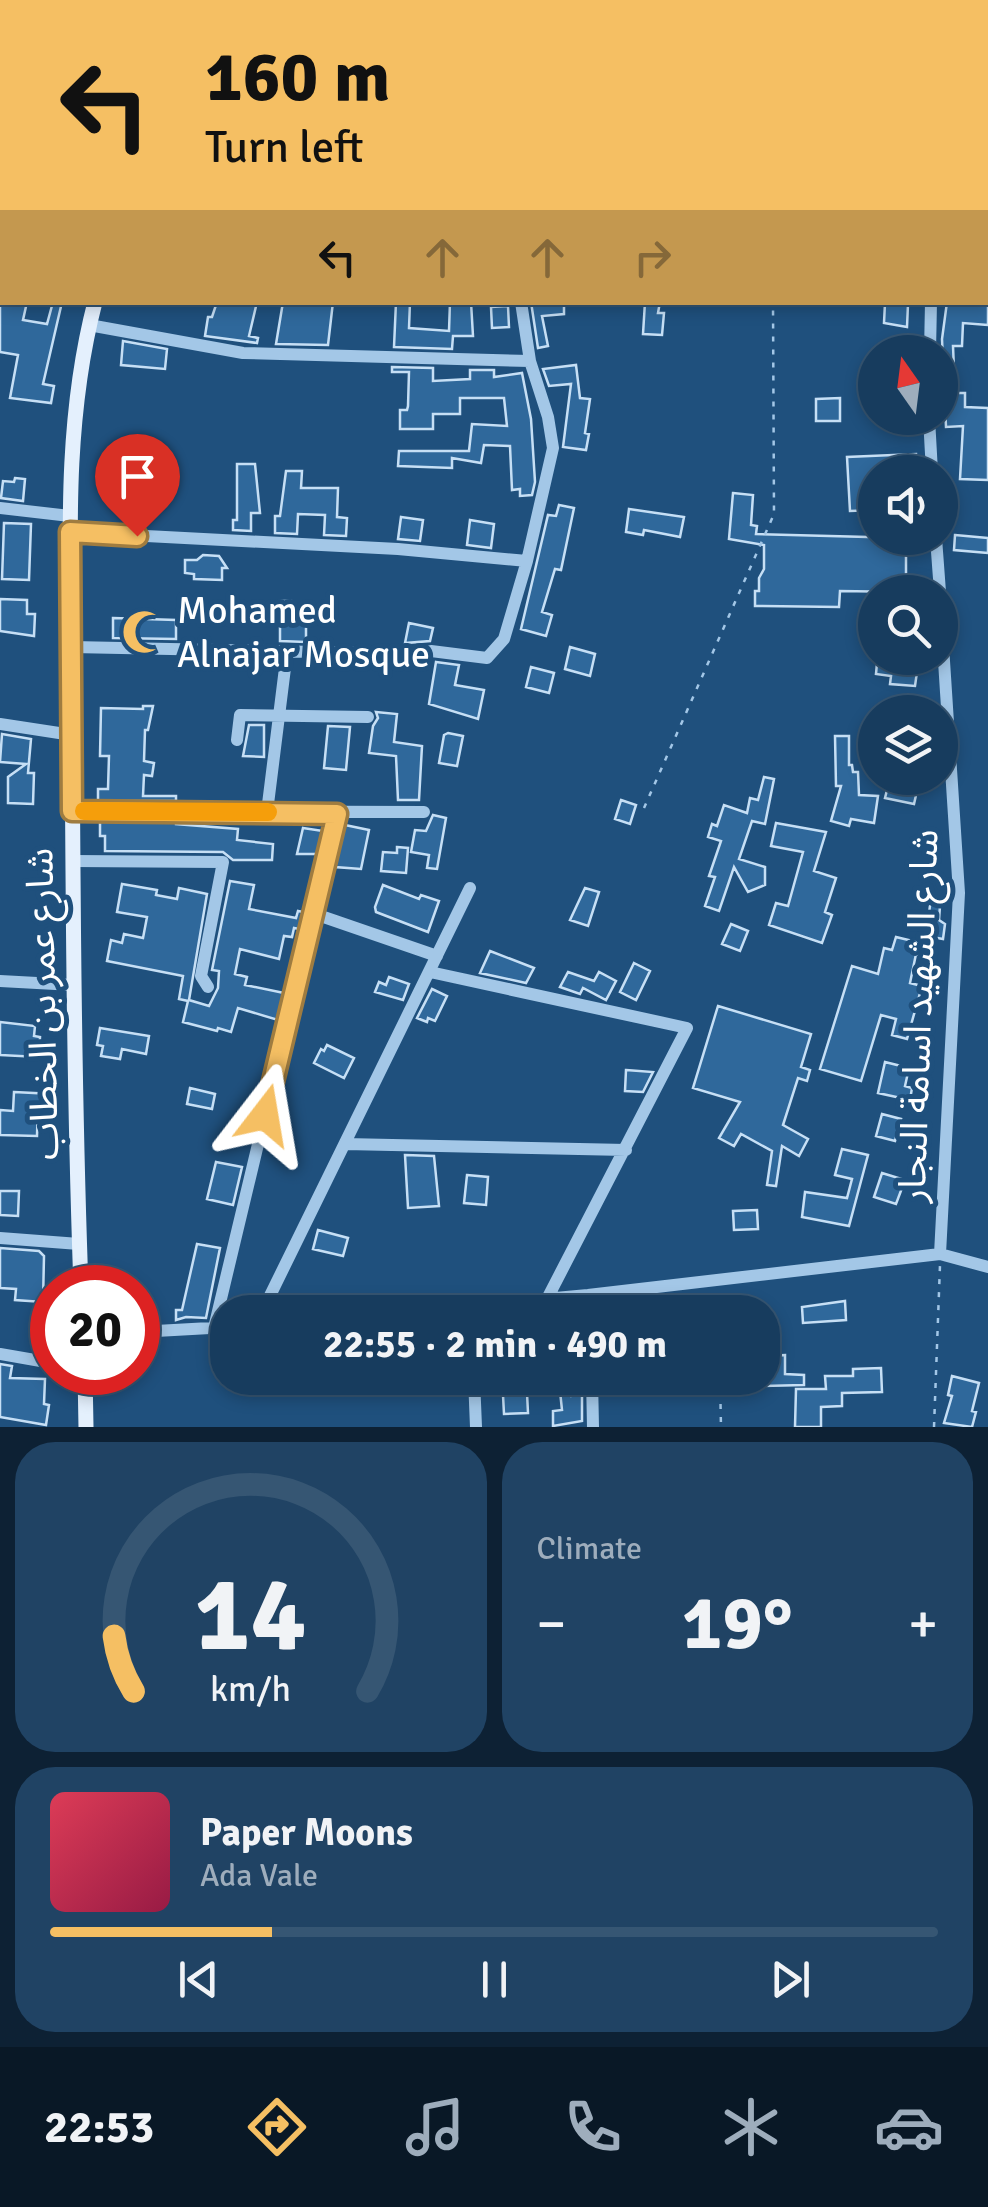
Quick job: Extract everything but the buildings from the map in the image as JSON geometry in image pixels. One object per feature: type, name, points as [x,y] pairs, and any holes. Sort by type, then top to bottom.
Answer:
[{"type":"main road","name":"شارع عمر بن الخطاب","points":[[80,1265],[74,1124],[70,524],[72,415],[93,305]]},
{"type":"main road","points":[[85,1395],[86,1427]]},
{"type":"street","points":[[72,647],[418,654],[431,651],[487,658],[504,639],[528,561],[553,448],[548,417],[530,361],[521,305]]},
{"type":"street","points":[[930,335],[931,305]]},
{"type":"street","points":[[89,325],[243,353],[530,361]]},
{"type":"street","points":[[0,508],[70,524],[528,561]]},
{"type":"street","points":[[267,812],[287,652]]},
{"type":"street","name":"شارع الشهيد اسامة النجار","points":[[940,1254],[960,893],[945,675]]},
{"type":"street","points":[[237,740],[240,715],[368,717]]},
{"type":"street","points":[[0,724],[72,735]]},
{"type":"street","points":[[72,811],[424,812]]},
{"type":"street","points":[[228,1295],[337,814]]},
{"type":"street","points":[[73,860],[223,862],[201,976],[208,986]]},
{"type":"street","points":[[270,1295],[470,888]]},
{"type":"street","points":[[315,914],[437,956]]},
{"type":"street","points":[[430,972],[687,1028],[549,1295]]},
{"type":"street","points":[[0,982],[74,985]]},
{"type":"street","points":[[345,1144],[626,1150]]},
{"type":"street","points":[[0,1238],[79,1244]]},
{"type":"street","points":[[588,1295],[940,1254],[988,1267]]},
{"type":"street","points":[[160,1331],[210,1329]]},
{"type":"street","points":[[0,1354],[30,1359]]},
{"type":"street","points":[[475,1395],[476,1427]]},
{"type":"street","points":[[593,1395],[594,1427]]},
{"type":"path","points":[[644,808],[774,514],[773,305]]},
{"type":"path","points":[[934,1427],[940,1254]]},
{"type":"path","points":[[718,1280],[718,1295]]},
{"type":"path","points":[[720,1395],[721,1427]]},
{"type":"slow traffic","points":[[84,811],[268,812]]},
{"type":"place","name":"Mohamed Alnajar Mosque","points":[[144,632]]},
{"type":"route","points":[[137,536],[70,532],[72,811],[337,814],[265,1115]]}]
